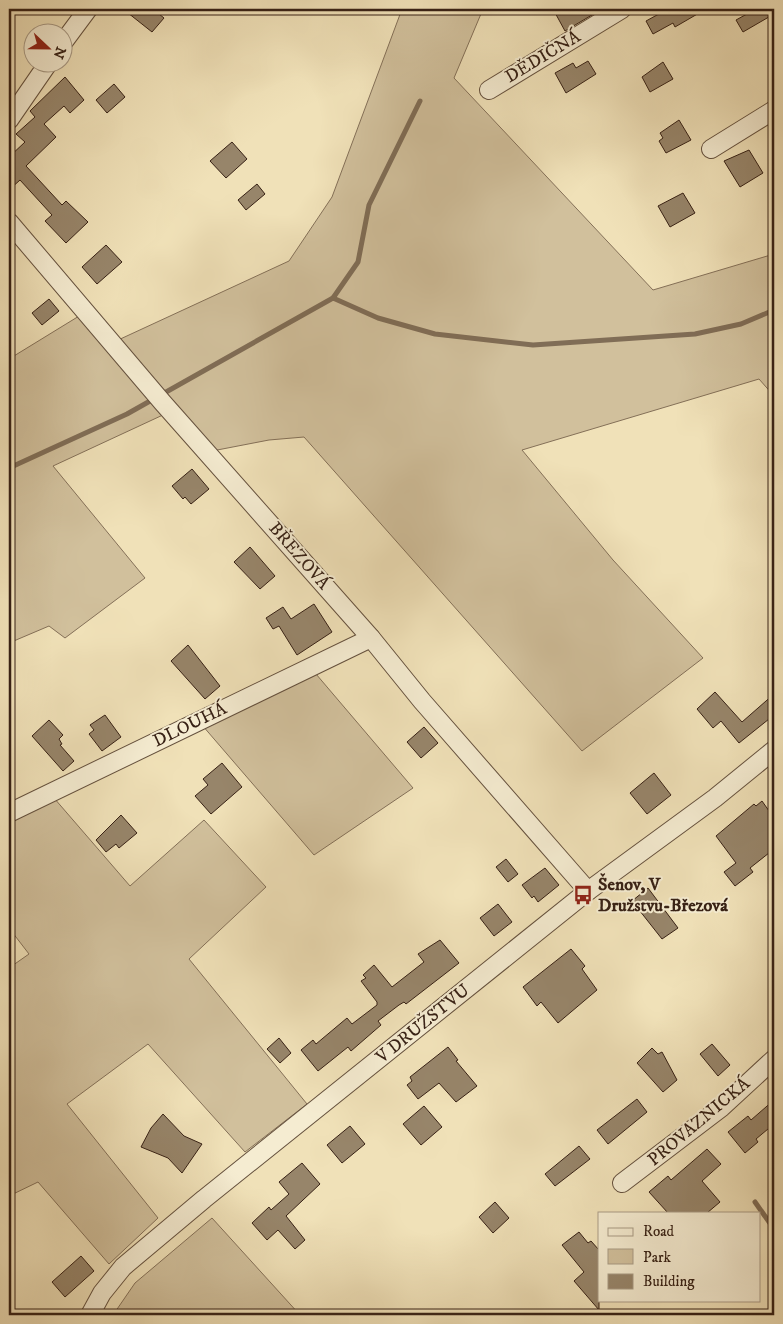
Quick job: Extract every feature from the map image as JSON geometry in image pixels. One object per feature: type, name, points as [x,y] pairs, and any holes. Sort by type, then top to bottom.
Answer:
[{"type":"street","points":[[72,31],[88,9]]},
{"type":"street","name":"DĚDIČNÁ","points":[[489,90],[622,9]]},
{"type":"street","points":[[9,120],[42,72]]},
{"type":"street","points":[[711,149],[774,110]]},
{"type":"street","name":"BŘEZOVÁ","points":[[9,222],[163,403],[371,638],[422,701],[588,891]]},
{"type":"street","name":"DLOUHÁ","points":[[9,813],[371,638]]},
{"type":"street","name":"V DRUŽSTVU","points":[[90,1315],[102,1293],[123,1267],[588,891],[714,798],[774,750]]},
{"type":"street","name":"PROVAZNICKÁ","points":[[622,1183],[722,1107],[774,1059]]},
{"type":"green space","points":[[402,9],[483,9],[454,78],[653,290],[774,254],[774,396],[759,379],[522,450],[613,560],[703,658],[582,751],[304,437],[269,440],[212,451],[116,341],[289,261],[332,197]]},
{"type":"green space","points":[[84,313],[165,414],[53,466],[145,578],[65,638],[49,626],[9,643],[9,359]]},
{"type":"green space","points":[[316,674],[413,788],[314,855],[202,725]]},
{"type":"green space","points":[[54,798],[130,886],[204,820],[266,887],[189,959],[307,1104],[245,1152],[148,1044],[67,1104],[158,1218],[109,1264],[38,1182],[9,1196],[9,968],[29,954],[9,928],[9,819]]},
{"type":"green space","points":[[212,1218],[300,1315],[113,1315],[135,1283]]},
{"type":"building","points":[[123,9],[153,9],[164,18],[152,32]]},
{"type":"building","points":[[553,9],[602,9],[565,31]]},
{"type":"building","points":[[668,9],[706,9],[675,27],[673,23],[653,34],[646,21]]},
{"type":"building","points":[[756,9],[774,9],[774,14],[743,32],[736,20]]},
{"type":"building","points":[[588,61],[596,74],[566,93],[555,73],[573,63],[576,68]]},
{"type":"building","points":[[663,62],[673,79],[650,92],[642,77]]},
{"type":"building","points":[[65,77],[84,100],[70,113],[64,106],[44,124],[56,137],[26,166],[62,205],[66,201],[88,222],[66,243],[45,221],[52,215],[20,180],[9,190],[9,157],[25,142],[16,134],[35,117],[30,111]]},
{"type":"building","points":[[114,84],[125,97],[107,113],[96,100]]},
{"type":"building","points":[[679,120],[691,140],[666,153],[659,141],[663,138],[660,133]]},
{"type":"building","points":[[232,142],[247,159],[226,178],[210,161]]},
{"type":"building","points":[[749,150],[763,173],[740,187],[724,161]]},
{"type":"building","points":[[257,184],[265,194],[246,210],[238,200]]},
{"type":"building","points":[[683,193],[695,213],[670,227],[658,206]]},
{"type":"building","points":[[106,245],[122,262],[97,284],[82,267]]},
{"type":"building","points":[[49,299],[59,311],[42,325],[32,313]]},
{"type":"building","points":[[192,469],[209,489],[191,504],[185,497],[183,499],[172,486]]},
{"type":"building","points":[[250,547],[275,576],[260,589],[234,562]]},
{"type":"building","points":[[314,604],[332,632],[297,655],[279,626],[273,629],[266,618],[283,607],[291,619]]},
{"type":"building","points":[[188,645],[220,686],[205,699],[171,661]]},
{"type":"building","points":[[715,692],[742,722],[774,694],[774,715],[739,743],[721,721],[713,728],[697,709]]},
{"type":"building","points":[[105,715],[121,737],[102,751],[89,734],[94,730],[90,725]]},
{"type":"building","points":[[49,720],[63,735],[59,739],[62,744],[60,745],[74,761],[63,771],[32,736]]},
{"type":"building","points":[[424,727],[438,743],[421,758],[407,742]]},
{"type":"building","points":[[222,763],[242,787],[211,814],[195,796],[208,785],[203,779]]},
{"type":"building","points":[[654,773],[671,795],[647,814],[630,793]]},
{"type":"building","points":[[762,801],[774,818],[774,849],[750,868],[753,872],[735,886],[724,872],[736,863],[716,836],[754,804],[756,806]]},
{"type":"building","points":[[121,815],[137,833],[119,848],[116,844],[106,852],[96,840]]},
{"type":"building","points":[[506,859],[518,874],[508,882],[496,867]]},
{"type":"building","points":[[545,868],[559,885],[538,902],[534,896],[532,898],[522,885]]},
{"type":"building","points":[[648,888],[678,928],[662,939],[632,901]]},
{"type":"building","points":[[498,904],[512,922],[494,936],[480,918]]},
{"type":"building","points":[[440,940],[459,963],[406,1004],[404,1002],[399,1005],[378,1021],[381,1025],[351,1051],[348,1047],[318,1071],[301,1050],[313,1040],[316,1044],[347,1018],[352,1024],[377,1005],[377,1002],[361,981],[366,978],[363,975],[374,965],[392,987],[424,962],[418,954]]},
{"type":"building","points":[[571,949],[585,966],[582,969],[597,990],[558,1023],[541,1002],[537,1006],[523,987]]},
{"type":"building","points":[[279,1038],[291,1053],[280,1063],[267,1049]]},
{"type":"building","points":[[712,1044],[730,1065],[718,1076],[700,1054]]},
{"type":"building","points":[[448,1047],[458,1060],[456,1061],[477,1086],[456,1102],[439,1083],[418,1099],[407,1085],[412,1081],[410,1077]]},
{"type":"building","points":[[652,1048],[658,1054],[662,1052],[677,1080],[663,1092],[637,1063]]},
{"type":"building","points":[[637,1099],[647,1112],[608,1144],[597,1130]]},
{"type":"building","points":[[774,1100],[774,1124],[756,1139],[758,1142],[745,1153],[728,1132],[748,1116],[751,1120]]},
{"type":"building","points":[[424,1106],[442,1127],[421,1145],[403,1124]]},
{"type":"building","points":[[163,1114],[184,1136],[202,1144],[182,1173],[168,1158],[141,1147],[151,1128]]},
{"type":"building","points":[[350,1126],[365,1144],[342,1163],[327,1145]]},
{"type":"building","points":[[579,1146],[590,1159],[555,1186],[545,1174]]},
{"type":"building","points":[[707,1149],[721,1164],[702,1181],[720,1202],[708,1212],[667,1212],[649,1192],[668,1176],[671,1180]]},
{"type":"building","points":[[302,1163],[320,1184],[286,1216],[305,1240],[295,1249],[278,1230],[267,1240],[252,1223],[269,1207],[271,1210],[289,1194],[279,1182]]},
{"type":"building","points":[[495,1202],[509,1218],[493,1233],[479,1217]]},
{"type":"building","points":[[579,1232],[588,1243],[591,1241],[598,1249],[599,1310],[574,1281],[584,1272],[562,1245]]},
{"type":"building","points":[[81,1256],[94,1271],[65,1297],[52,1282]]},
{"type":"waterway","points":[[333,298],[358,262],[369,205],[420,101]]},
{"type":"waterway","points":[[9,468],[127,414],[333,298],[378,318],[435,334],[533,345],[695,334],[741,324],[774,310]]},
{"type":"waterway","points":[[755,1202],[774,1229]]},
{"type":"place","name":"Šenov, V Družstvu-Březová","points":[[583,895]]}]
